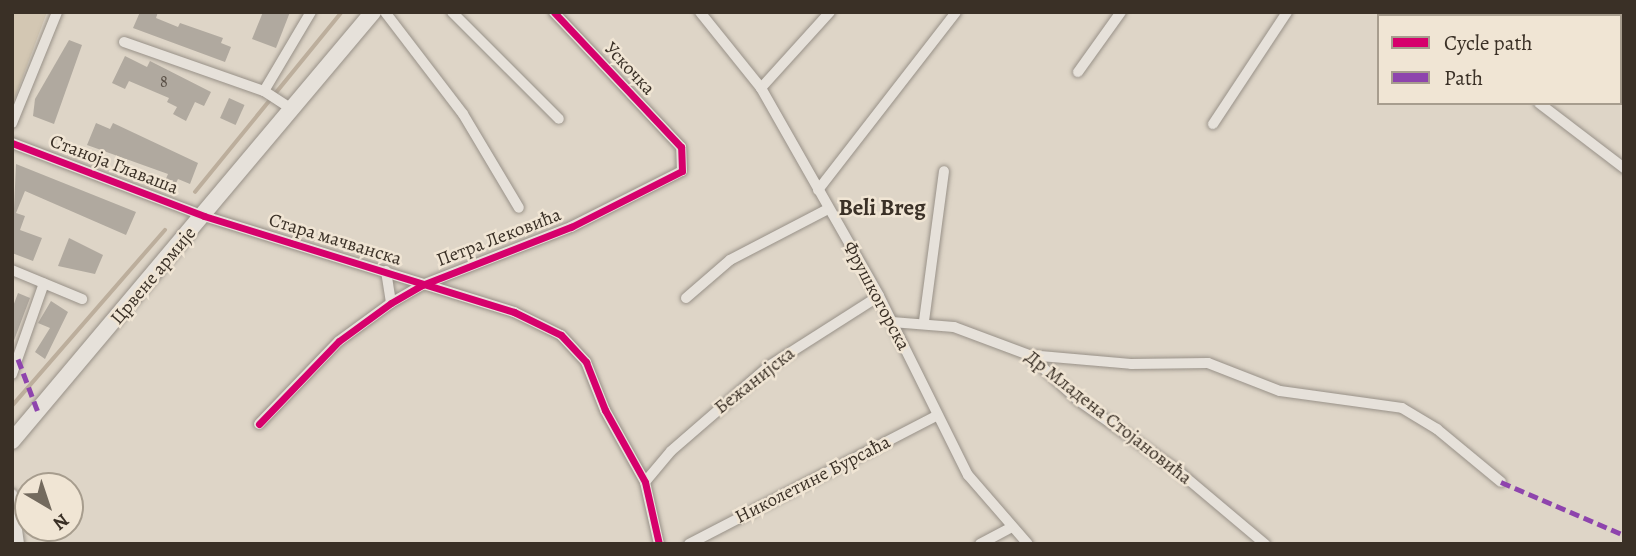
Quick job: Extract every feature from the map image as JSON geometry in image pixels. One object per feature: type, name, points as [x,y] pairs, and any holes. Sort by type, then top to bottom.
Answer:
[{"type":"main road","name":"Црвене армије","points":[[12,441],[373,12]]},
{"type":"street","points":[[12,123],[57,12]]},
{"type":"street","points":[[264,91],[311,12]]},
{"type":"street","points":[[385,12],[463,114],[519,208]]},
{"type":"street","points":[[452,12],[559,119]]},
{"type":"street","name":"Ускочка","points":[[554,12],[681,147]]},
{"type":"street","points":[[761,88],[830,12]]},
{"type":"street","points":[[818,190],[956,12]]},
{"type":"street","points":[[1078,72],[1121,12]]},
{"type":"street","points":[[1213,124],[1287,12]]},
{"type":"street","name":"Фрушкогорска","points":[[701,13],[761,88],[879,296],[936,416],[968,475],[1028,544]]},
{"type":"street","points":[[124,42],[264,91],[292,109]]},
{"type":"street","points":[[1542,105],[1624,168]]},
{"type":"street","name":"Станоја Главаша","points":[[12,143],[204,216]]},
{"type":"street","name":"Петра Лековића","points":[[259,424],[339,341],[391,303],[422,285],[571,227],[670,179],[685,165],[681,147]]},
{"type":"street","points":[[924,321],[944,171]]},
{"type":"street","points":[[686,298],[730,260],[828,209]]},
{"type":"street","name":"Стара мачванска","points":[[204,216],[386,271],[542,323],[579,351],[645,482],[659,544]]},
{"type":"street","points":[[12,270],[82,299]]},
{"type":"street","points":[[386,271],[391,303]]},
{"type":"street","points":[[12,374],[44,283]]},
{"type":"street","name":"Бежанијска","points":[[645,482],[671,451],[769,366],[879,296]]},
{"type":"street","name":"Др Младена Стојановића","points":[[892,322],[924,321],[986,336],[1029,355],[1079,401],[1177,471],[1265,544]]},
{"type":"street","points":[[1029,355],[1131,364],[1208,363],[1280,391],[1402,408],[1437,429],[1501,482]]},
{"type":"street","name":"Николетине Бурсаћа","points":[[689,544],[936,416]]},
{"type":"street","points":[[12,494],[19,544]]},
{"type":"street","points":[[980,544],[1012,527]]},
{"type":"shaded area","points":[[12,12],[47,12],[12,106]]},
{"type":"building","points":[[140,12],[158,12],[156,18],[178,27],[180,23],[223,38],[221,43],[231,47],[225,62],[133,28]]},
{"type":"building","points":[[263,12],[290,12],[276,48],[252,39]]},
{"type":"building","points":[[69,40],[82,45],[54,124],[33,116],[35,99]]},
{"type":"building","points":[[125,56],[147,67],[150,61],[211,92],[204,106],[195,102],[186,121],[173,114],[177,107],[167,102],[169,98],[129,81],[125,89],[112,83]]},
{"type":"building","points":[[229,98],[245,105],[236,125],[220,118]]},
{"type":"building","points":[[96,123],[110,129],[113,123],[198,163],[190,184],[178,179],[175,185],[165,181],[168,174],[87,145]]},
{"type":"building","points":[[16,164],[136,212],[126,235],[25,191],[16,213],[25,216],[20,230],[42,238],[33,261],[12,253]]},
{"type":"building","points":[[69,238],[103,255],[95,274],[58,266]]},
{"type":"building","points":[[18,293],[30,298],[13,343],[12,309]]},
{"type":"building","points":[[51,301],[68,312],[45,359],[35,352],[50,328],[38,323]]},
{"type":"waterway","points":[[195,192],[342,12]]},
{"type":"waterway","points":[[12,406],[165,230]]},
{"type":"marked path","points":[[18,359],[38,412]]},
{"type":"marked path","points":[[1501,482],[1624,535]]},
{"type":"cycle path","points":[[259,424],[339,341],[391,303],[422,285],[571,227],[682,171],[681,147],[554,12]]},
{"type":"cycle path","points":[[12,143],[204,216],[514,312],[561,335],[586,362],[605,410],[645,482],[659,544]]},
{"type":"district","name":"Beli Breg","points":[[882,208]]}]
